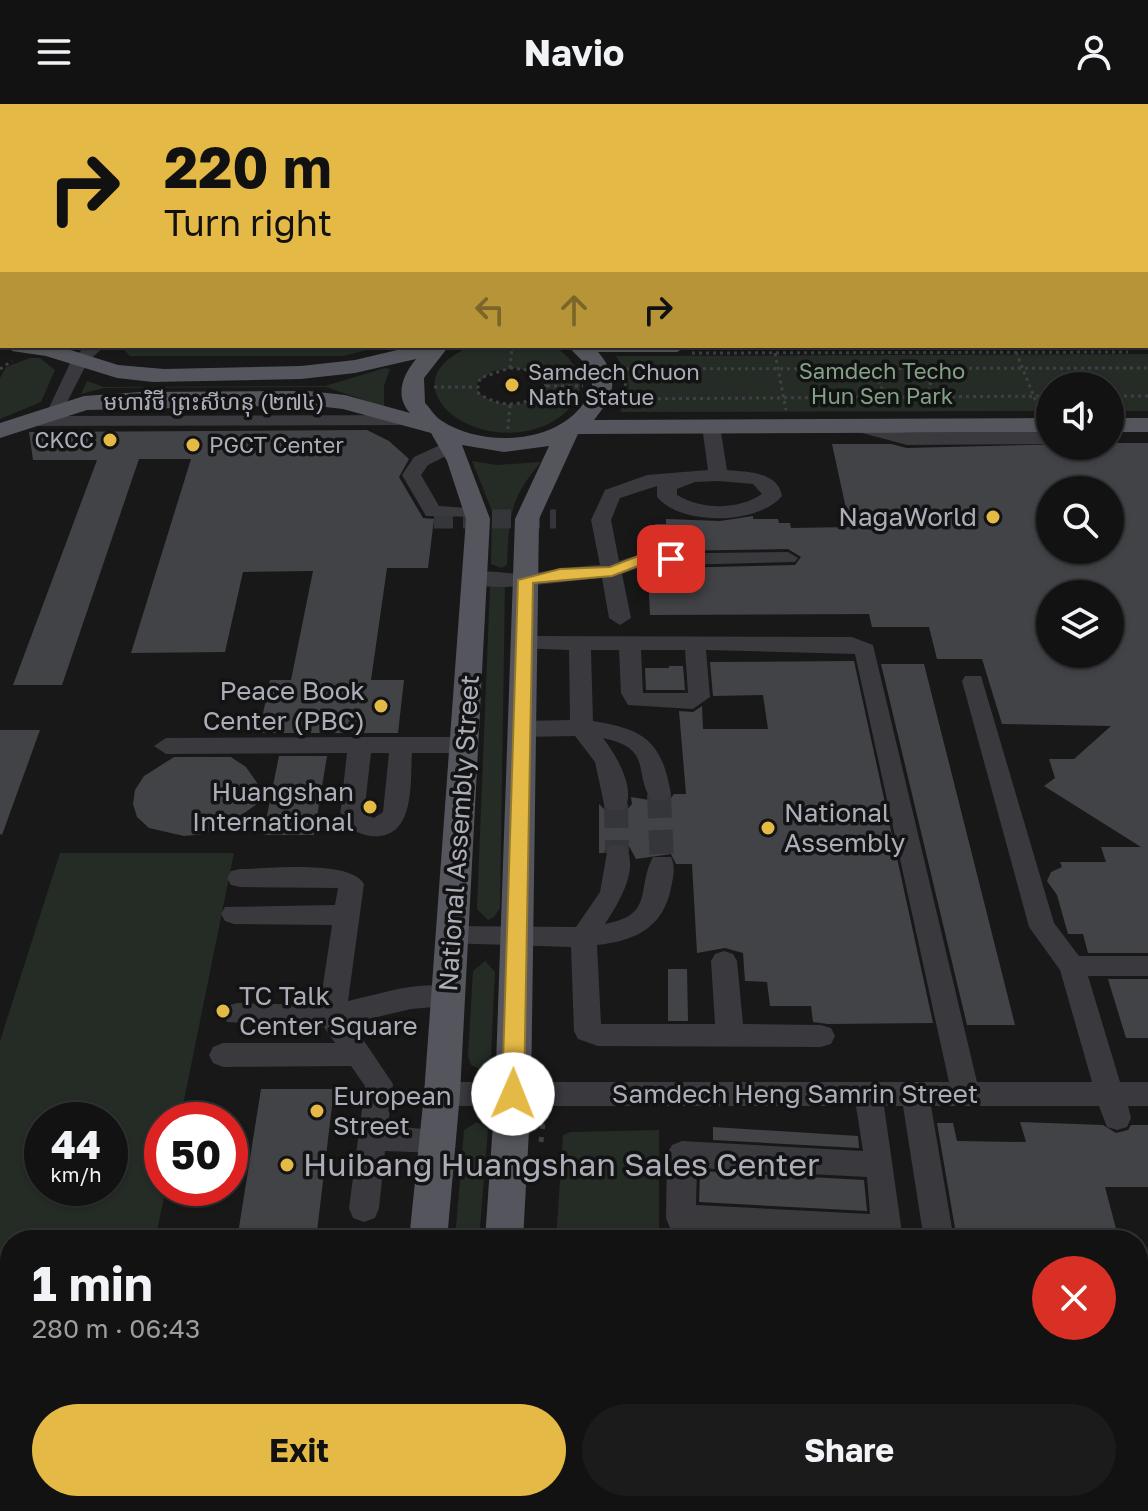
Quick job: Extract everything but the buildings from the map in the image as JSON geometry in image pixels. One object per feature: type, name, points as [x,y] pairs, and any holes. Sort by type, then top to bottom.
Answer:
[{"type":"main road","points":[[10,349],[89,353],[132,374],[309,374],[350,370],[430,348]]},
{"type":"main road","name":"National Assembly Street","points":[[429,1230],[442,1094],[475,579],[476,513],[435,431],[417,412],[412,386],[420,364],[435,348]]},
{"type":"main road","name":"National Assembly Street","points":[[505,1230],[513,1094],[527,519],[572,429],[596,406],[603,384],[599,365],[581,348]]},
{"type":"main road","points":[[630,348],[681,350]]},
{"type":"main road","name":"មហាវិថី ព្រះសីហនុ (២៧៤)","points":[[0,431],[84,403],[308,398],[345,402],[435,431],[507,445],[530,443],[572,429],[1036,420]]},
{"type":"main road","points":[[1124,425],[1148,425]]},
{"type":"street","points":[[56,412],[89,353]]},
{"type":"street","points":[[31,422],[435,431],[411,475],[433,512],[476,513]]},
{"type":"street","points":[[711,426],[718,475]]},
{"type":"street","points":[[857,426],[907,439],[1036,438]]},
{"type":"street","points":[[620,618],[601,520],[612,494],[647,481],[718,475],[758,479],[772,491],[772,496],[764,504],[750,507],[697,508],[674,504],[667,497],[665,491],[674,480]]},
{"type":"street","points":[[475,579],[525,580],[560,573],[612,571],[641,560],[788,558]]},
{"type":"street","points":[[524,643],[852,644],[865,650],[966,1094]]},
{"type":"street","points":[[580,644],[582,729],[605,753],[615,786],[616,804]]},
{"type":"street","points":[[630,644],[632,693],[636,700],[646,702],[693,701],[699,697],[695,644]]},
{"type":"street","points":[[973,681],[1042,927],[1072,966],[1114,1106]]},
{"type":"street","points":[[522,729],[582,729],[608,732],[631,740],[651,758],[659,794]]},
{"type":"street","points":[[360,745],[352,816],[362,826],[383,827],[395,815],[401,745]]},
{"type":"street","points":[[166,746],[464,745]]},
{"type":"street","points":[[617,853],[612,893],[584,936],[588,1031],[598,1035],[821,1036]]},
{"type":"street","points":[[452,936],[613,936],[641,923],[658,895],[662,864]]},
{"type":"street","points":[[240,878],[340,878],[351,884],[332,1016],[379,1084],[364,1208]]},
{"type":"street","points":[[234,914],[347,915]]},
{"type":"street","points":[[724,961],[730,1036]]},
{"type":"street","points":[[1072,966],[1148,966]]},
{"type":"street","points":[[237,1014],[332,1016],[411,998],[448,997]]},
{"type":"street","points":[[223,1055],[356,1054]]},
{"type":"street","name":"Samdech Heng Samrin Street","points":[[442,1094],[966,1094],[1114,1106],[1148,1094]]},
{"type":"street","points":[[868,1094],[888,1230]]},
{"type":"street","points":[[915,1094],[937,1230]]},
{"type":"street","points":[[373,1138],[438,1140]]},
{"type":"street","points":[[836,1230],[681,1218],[682,1154],[880,1165]]},
{"type":"path","points":[[510,368],[512,348]]},
{"type":"path","points":[[681,350],[775,353],[1016,352],[1117,348]]},
{"type":"path","points":[[0,369],[10,349]]},
{"type":"path","points":[[1016,352],[1036,400]]},
{"type":"path","points":[[775,353],[787,414]]},
{"type":"path","points":[[510,368],[538,374],[547,386],[537,398],[510,405],[483,398],[475,387],[486,373],[510,368]]},
{"type":"path","points":[[619,369],[1148,368]]},
{"type":"path","points":[[885,369],[878,378],[880,387],[895,397]]},
{"type":"path","points":[[912,369],[927,376],[931,386],[923,397]]},
{"type":"path","points":[[583,392],[584,383]]},
{"type":"path","points":[[433,387],[475,387]]},
{"type":"path","points":[[623,399],[1034,396]]},
{"type":"path","points":[[1124,396],[1148,396]]},
{"type":"path","points":[[508,436],[510,405]]},
{"type":"green space","points":[[122,348],[376,348],[343,356],[130,356]]},
{"type":"green space","points":[[468,348],[552,348],[567,357],[574,366],[580,386],[573,404],[557,419],[538,428],[511,433],[485,430],[463,422],[446,409],[436,393],[436,377],[447,360]],"holes":[[[518,368],[542,378],[546,386],[533,400],[504,404],[478,392],[477,383],[493,371]]]},
{"type":"green space","name":"Samdech Techo Hun Sen Park","points":[[1148,354],[1148,411],[1124,411],[1124,372],[1036,372],[1036,411],[620,412],[627,396],[628,383],[616,356]]},
{"type":"green space","points":[[30,358],[40,358],[55,370],[41,402],[0,419],[0,378],[6,367]]},
{"type":"green space","points":[[390,369],[384,386],[384,407],[326,387],[104,388],[81,394],[87,381],[104,387],[325,386]]},
{"type":"green space","points":[[472,461],[497,465],[541,462],[517,498],[510,522],[507,565],[501,568],[491,564],[492,511]]},
{"type":"green space","points":[[505,584],[500,908],[488,920],[477,909],[490,586]]},
{"type":"green space","points":[[60,853],[234,853],[184,1102],[144,1102],[144,1206],[162,1206],[157,1230],[0,1230],[0,1041]]},
{"type":"green space","points":[[485,961],[495,972],[491,1056],[488,1065],[480,1069],[471,1065],[468,1056],[473,971]]},
{"type":"green space","points":[[477,1122],[488,1129],[480,1230],[456,1230],[464,1130]]},
{"type":"green space","points":[[659,1130],[659,1230],[557,1230],[563,1135],[571,1132]]},
{"type":"tunnel","points":[[434,519],[556,519]]},
{"type":"tunnel","points":[[659,794],[662,864]]},
{"type":"tunnel","points":[[616,804],[617,853]]},
{"type":"place","name":"Samdech Chuon Nath Statue","points":[[512,385]]},
{"type":"place","name":"CKCC","points":[[110,440]]},
{"type":"place","name":"PGCT Center","points":[[193,445]]},
{"type":"place","name":"NagaWorld","points":[[993,517]]},
{"type":"place","name":"Peace Book Center (PBC)","points":[[381,706]]},
{"type":"place","name":"Huangshan International","points":[[370,807]]},
{"type":"place","name":"National Assembly","points":[[768,828]]},
{"type":"place","name":"TC Talk Center Square","points":[[223,1011]]},
{"type":"place","name":"European Street","points":[[317,1111]]},
{"type":"place","name":"Huibang Huangshan Sales Center","points":[[287,1165]]},
{"type":"route","points":[[513,1094],[525,580],[560,573],[612,571],[623,564],[641,560],[671,559]]}]
